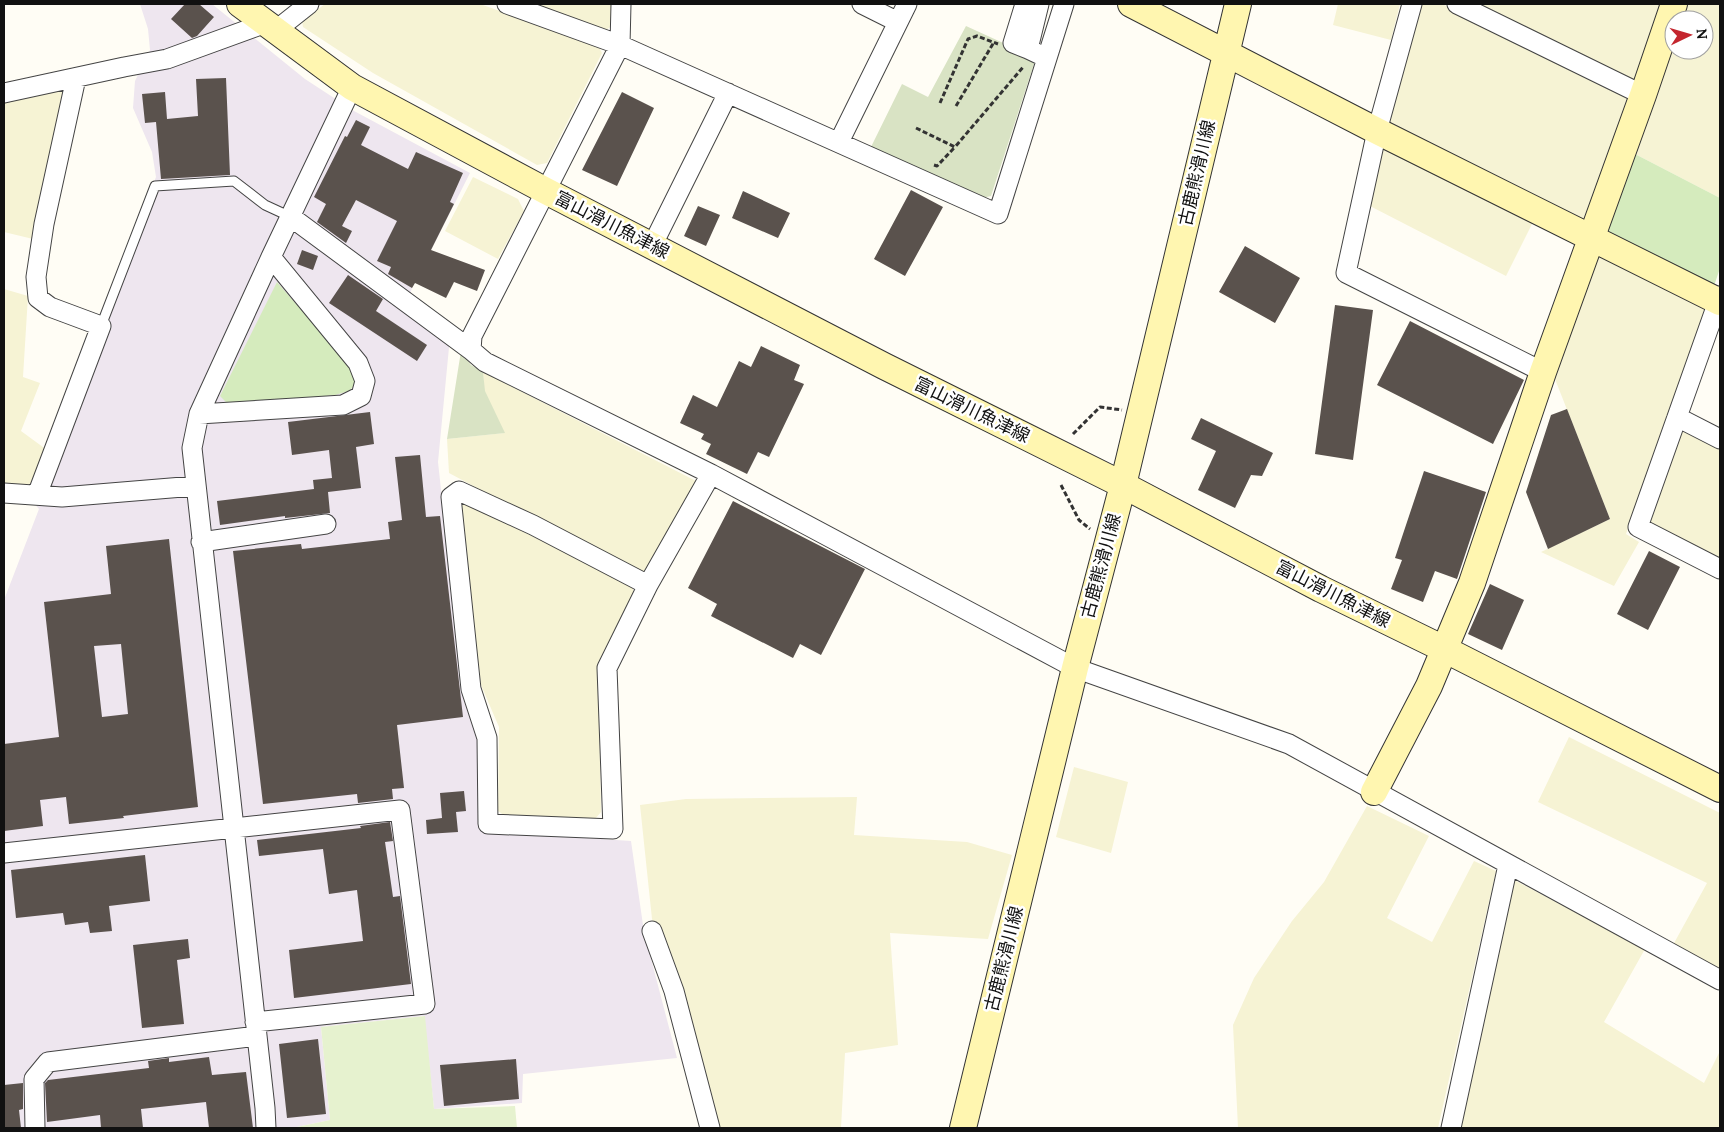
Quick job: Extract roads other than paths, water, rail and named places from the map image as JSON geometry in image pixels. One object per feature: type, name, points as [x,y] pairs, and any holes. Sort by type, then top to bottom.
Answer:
[{"type":"main road","name":"富山滑川魚津線","points":[[240,4],[352,87],[546,191],[884,366],[1123,485],[1321,589],[1720,789]]},
{"type":"main road","points":[[1131,4],[1376,131],[1720,300]]},
{"type":"main road","name":"古鹿熊滑川線","points":[[963,1128],[1075,668],[1123,485],[1238,4]]},
{"type":"main road","points":[[1374,792],[1429,686],[1472,584],[1543,372],[1674,4]]},
{"type":"street","points":[[4,93],[166,59],[270,27],[309,4]]},
{"type":"street","points":[[507,4],[620,45],[998,214],[1064,4]]},
{"type":"street","points":[[471,350],[472,336],[620,45],[621,4]]},
{"type":"street","points":[[862,4],[898,22]]},
{"type":"street","points":[[839,142],[907,4]]},
{"type":"street","points":[[1009,46],[1025,4]]},
{"type":"street","points":[[1009,46],[1039,4]]},
{"type":"street","points":[[1412,4],[1376,131],[1346,274],[1543,372]]},
{"type":"street","points":[[1457,4],[1643,95]]},
{"type":"street","points":[[1009,46],[1048,58]]},
{"type":"street","points":[[37,495],[101,326],[50,308],[38,298],[36,277],[44,224],[76,78]]},
{"type":"street","points":[[266,1128],[192,448],[199,414],[352,87]]},
{"type":"street","points":[[652,246],[728,93]]},
{"type":"street","points":[[290,217],[485,362],[711,474],[1075,668],[1289,744],[1720,980]]},
{"type":"street","points":[[199,414],[343,405],[361,396],[365,381],[358,363],[271,257]]},
{"type":"street","points":[[1720,300],[1638,527],[1720,569]]},
{"type":"street","points":[[1678,417],[1720,439]]},
{"type":"street","points":[[648,585],[533,525],[459,491],[451,497],[471,689],[487,738],[488,824],[613,829],[607,668],[648,585],[711,474]]},
{"type":"street","points":[[4,492],[62,497],[195,486]]},
{"type":"street","points":[[201,542],[326,524]]},
{"type":"street","points":[[4,852],[400,810],[425,1004],[48,1062],[34,1079],[34,1128]]},
{"type":"street","points":[[1451,1128],[1508,865]]},
{"type":"street","points":[[652,931],[674,991],[710,1128]]},
{"type":"lane","points":[[101,326],[155,186],[234,181],[265,205],[290,217]]}]
